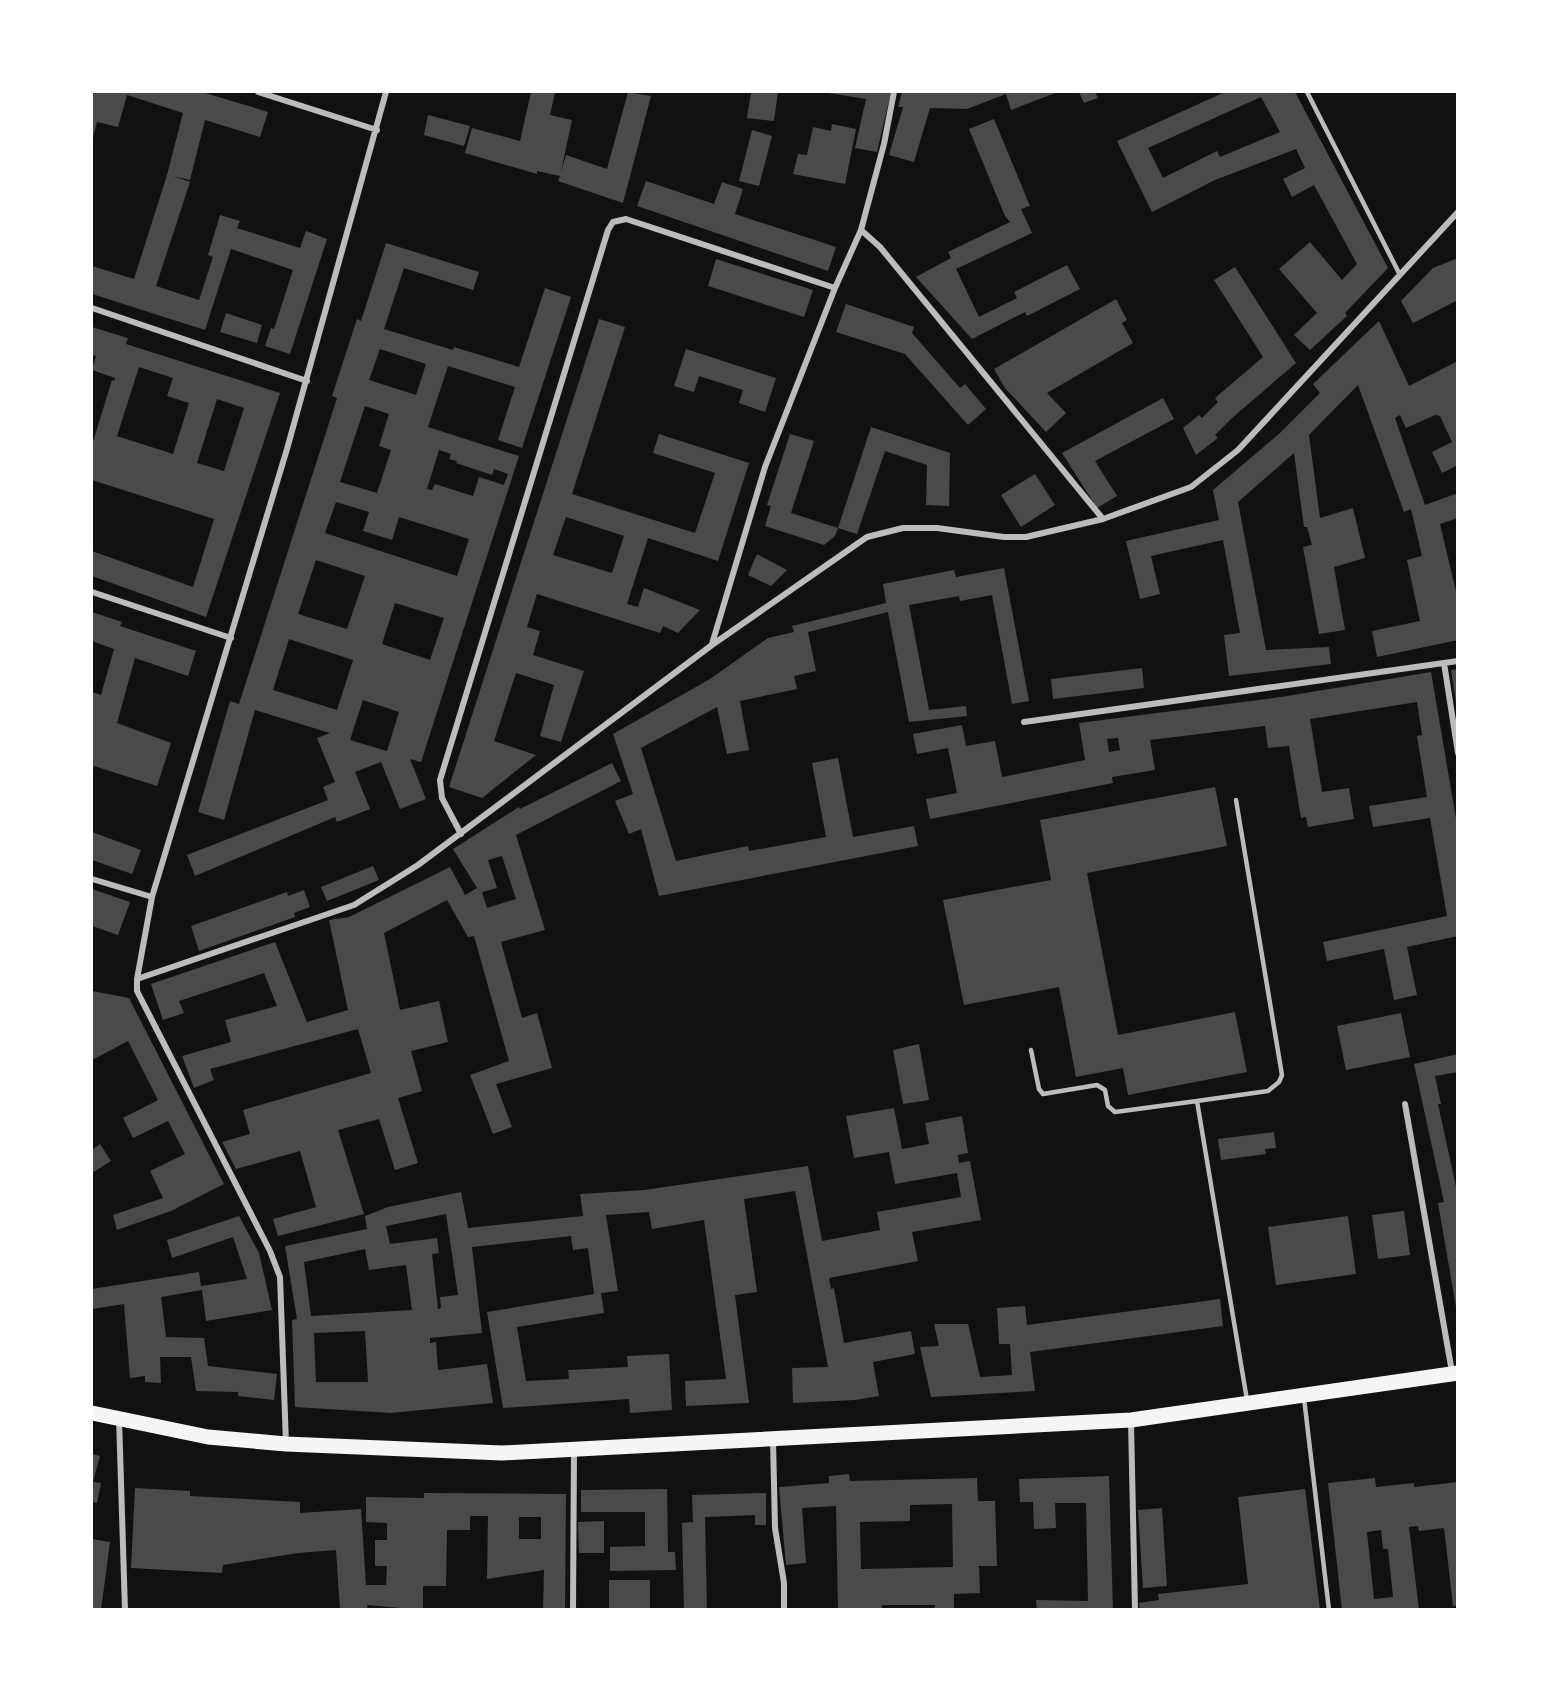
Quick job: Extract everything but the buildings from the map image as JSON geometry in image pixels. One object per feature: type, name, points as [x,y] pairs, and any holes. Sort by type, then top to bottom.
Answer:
[{"type":"main road","points":[[92,1413],[208,1437],[286,1444],[502,1453],[574,1451],[1131,1420],[1455,1373]]},
{"type":"street","points":[[258,92],[377,130]]},
{"type":"street","points":[[286,1444],[280,1277],[270,1251],[137,991],[137,979],[152,897],[231,639],[306,381],[386,92]]},
{"type":"street","points":[[712,645],[765,467],[861,230],[884,144],[894,92]]},
{"type":"street","points":[[137,979],[354,905],[461,834],[712,645],[867,537],[903,528],[937,528],[1004,537],[1026,537],[1102,519],[1191,487],[1239,450],[1399,273],[1458,212]]},
{"type":"street","points":[[461,834],[441,798],[440,780],[608,230],[613,222],[626,219],[836,288]]},
{"type":"street","points":[[861,230],[880,247],[1102,519]]},
{"type":"street","points":[[92,308],[306,381]]},
{"type":"street","points":[[92,592],[231,639]]},
{"type":"street","points":[[1024,722],[1458,661]]},
{"type":"street","points":[[1444,663],[1458,753]]},
{"type":"street","points":[[92,879],[152,897]]},
{"type":"street","points":[[1405,1104],[1455,1373]]},
{"type":"street","points":[[119,1418],[125,1610]]},
{"type":"street","points":[[1131,1420],[1135,1610]]},
{"type":"street","points":[[773,1440],[775,1528],[784,1583],[784,1610]]},
{"type":"street","points":[[573,1610],[574,1451]]},
{"type":"lane","points":[[1307,92],[1399,273]]},
{"type":"lane","points":[[1031,1050],[1042,1094],[1097,1085],[1105,1090],[1108,1106],[1114,1112],[1269,1091],[1279,1082],[1282,1076],[1236,800]]},
{"type":"lane","points":[[1197,1101],[1247,1403]]},
{"type":"lane","points":[[1304,1395],[1329,1610]]}]
